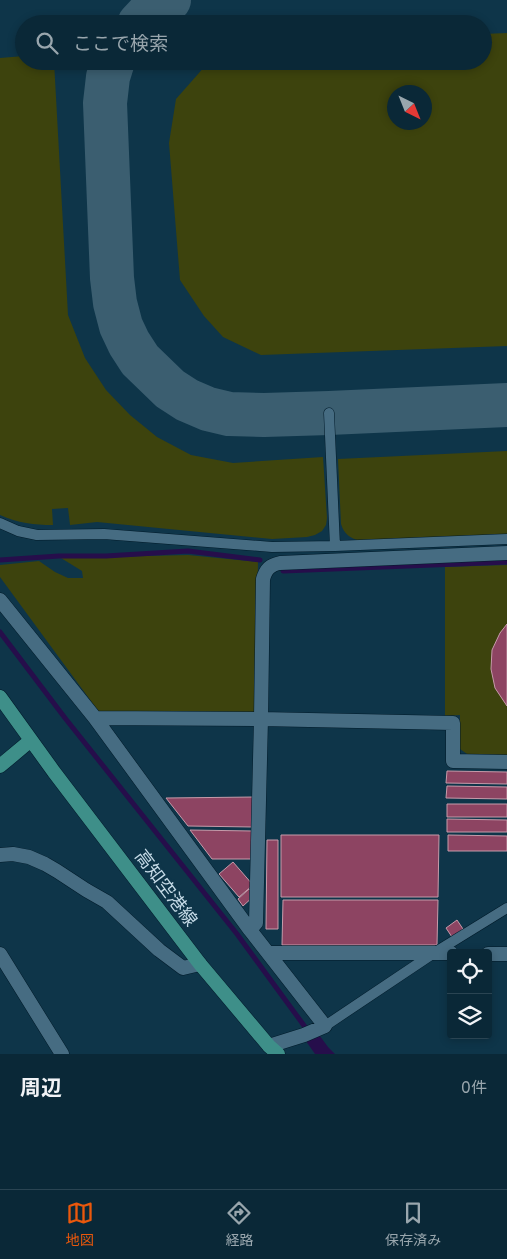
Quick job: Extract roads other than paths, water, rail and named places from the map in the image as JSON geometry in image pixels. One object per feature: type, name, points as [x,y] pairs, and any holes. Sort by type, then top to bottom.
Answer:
[{"type":"main road","name":"高知空港線","points":[[0,697],[54,772],[200,964],[274,1050]]},
{"type":"main road","points":[[0,766],[31,740]]},
{"type":"street","points":[[250,930],[256,923],[263,579],[266,570],[272,565],[280,563],[507,553]]},
{"type":"street","points":[[0,600],[95,718],[250,930],[325,1026],[274,1050]]},
{"type":"street","points":[[95,718],[453,723],[453,761],[507,762]]},
{"type":"street","points":[[0,855],[13,854],[45,864],[107,902],[159,950],[183,968],[200,964]]},
{"type":"street","points":[[268,953],[447,953]]},
{"type":"street","points":[[0,954],[62,1054]]},
{"type":"street","points":[[492,954],[507,954]]},
{"type":"lane","points":[[329,413],[335,546]]},
{"type":"lane","points":[[0,523],[18,531],[36,535],[104,534],[272,547],[507,539]]},
{"type":"lane","points":[[325,1026],[434,953],[507,908]]},
{"type":"waterway","points":[[0,560],[188,551],[260,560]]},
{"type":"waterway","points":[[283,571],[507,562]]},
{"type":"waterway","points":[[0,632],[65,718],[237,934],[308,1031]]}]
